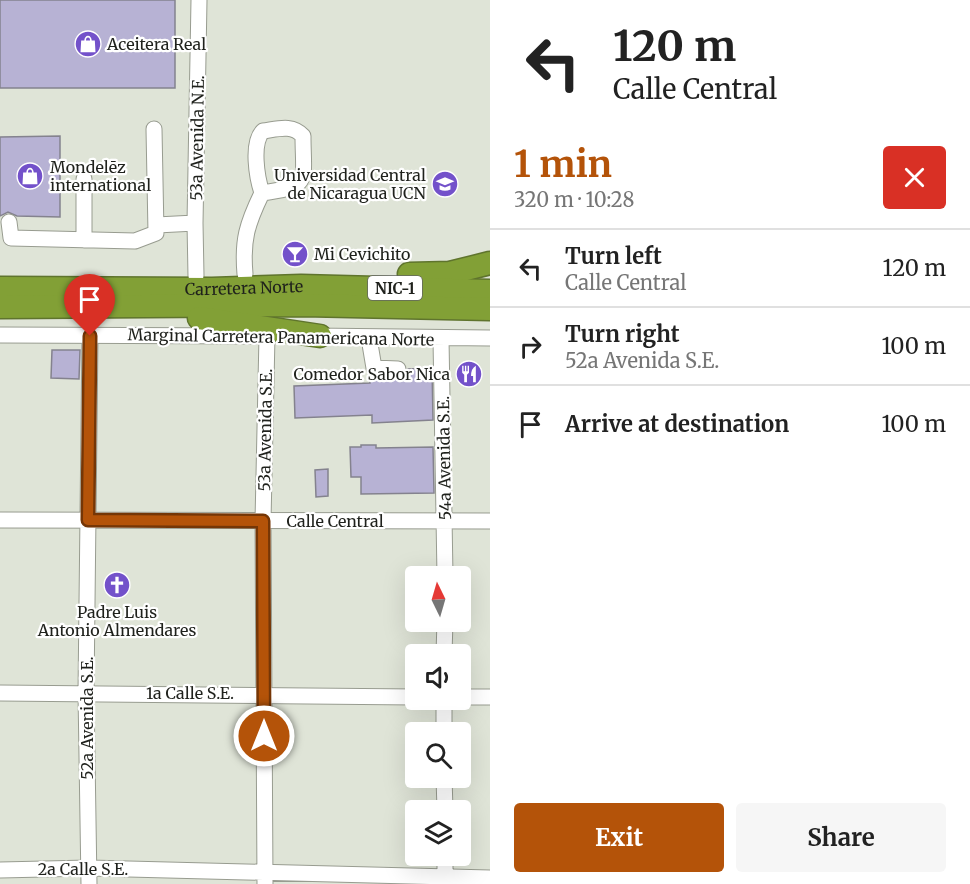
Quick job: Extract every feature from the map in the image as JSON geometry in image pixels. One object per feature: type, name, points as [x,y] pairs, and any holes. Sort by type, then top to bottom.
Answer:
[{"type":"highway","points":[[10,288],[90,280],[293,272],[450,273],[487,262]]},
{"type":"highway","name":"Carretera Norte","points":[[10,288],[212,289],[490,309]]},
{"type":"highway","name":"Carretera Norte","points":[[0,307],[126,308],[302,296],[490,291]]},
{"type":"highway","points":[[126,308],[320,336]]},
{"type":"street","name":"53a Avenida N.E.","points":[[196,276],[199,0]]},
{"type":"street","points":[[245,274],[243,246],[249,221],[262,194],[258,182],[260,134],[263,131],[293,128],[298,130],[303,136],[303,174],[300,183],[294,189],[262,194]]},
{"type":"street","points":[[9,222],[11,238],[135,241],[156,233],[154,129]]},
{"type":"street","points":[[84,179],[84,240]]},
{"type":"street","points":[[157,225],[195,223]]},
{"type":"street","name":"Marginal Carretera Panamericana Norte","points":[[0,335],[490,338]]},
{"type":"street","name":"52a Avenida S.E.","points":[[89,876],[86,693],[90,336]]},
{"type":"street","name":"53a Avenida S.E.","points":[[265,878],[263,521],[267,336]]},
{"type":"street","points":[[369,338],[374,368],[398,369]]},
{"type":"street","name":"54a Avenida S.E.","points":[[441,339],[445,566]]},
{"type":"street","name":"Calle Central","points":[[0,520],[490,521]]},
{"type":"street","name":"1a Calle S.E.","points":[[0,693],[264,693],[405,697]]},
{"type":"street","points":[[471,697],[490,697]]},
{"type":"street","name":"2a Calle S.E.","points":[[0,870],[89,876],[445,881],[490,878]]},
{"type":"building","name":"Aceitera Real","points":[[0,0],[175,0],[175,88],[0,88]]},
{"type":"building","name":"Mondelēz international","points":[[60,136],[60,217],[17,216],[8,212],[0,216],[0,137]]},
{"type":"building","points":[[52,350],[80,350],[79,379],[51,378]]},
{"type":"building","points":[[432,368],[433,420],[372,423],[372,415],[295,418],[294,386],[370,383],[370,377],[398,379],[406,375],[408,369]]},
{"type":"building","points":[[361,445],[376,445],[376,448],[433,447],[434,493],[361,494],[361,477],[351,477],[350,447],[361,447]]},
{"type":"building","points":[[328,469],[328,496],[316,497],[315,470]]},
{"type":"place","name":"Aceitera Real","points":[[88,44]]},
{"type":"place","name":"Mondelēz international","points":[[30,176]]},
{"type":"place","name":"Universidad Central de Nicaragua UCN","points":[[445,184]]},
{"type":"place","name":"Mi Cevichito","points":[[295,254]]},
{"type":"place","name":"Comedor Sabor Nica","points":[[469,374]]},
{"type":"place","name":"Padre Luis Antonio Almendares","points":[[117,585]]},
{"type":"route","points":[[90,336],[88,520],[263,521],[264,736]]}]
